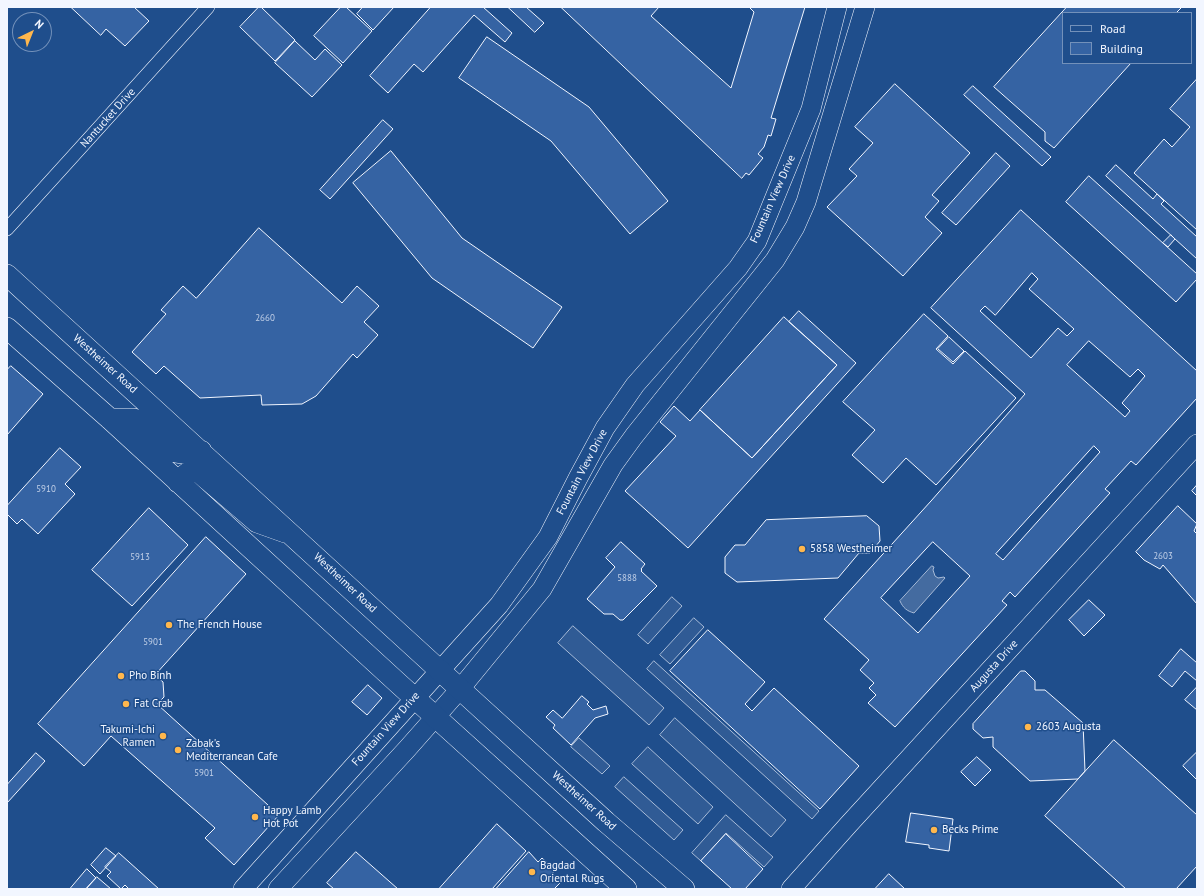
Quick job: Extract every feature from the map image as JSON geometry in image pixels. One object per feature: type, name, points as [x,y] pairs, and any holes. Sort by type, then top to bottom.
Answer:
[{"type":"main road","name":"Fountain View Drive","points":[[243,889],[498,605],[548,537],[591,451],[635,385],[738,268],[757,241],[811,110],[837,7]]},
{"type":"main road","name":"Fountain View Drive","points":[[278,889],[460,690],[542,590],[599,491],[612,465],[775,260],[795,226],[806,202],[865,7]]},
{"type":"main road","points":[[738,268],[757,283]]},
{"type":"main road","name":"Westheimer Road","points":[[7,275],[201,451],[460,690],[606,822],[684,889]]},
{"type":"main road","points":[[7,294],[69,331]]},
{"type":"main road","points":[[7,328],[110,419],[414,698],[626,889]]},
{"type":"main road","points":[[110,419],[134,419],[170,450],[177,453],[184,454],[201,451]]},
{"type":"main road","name":"Augusta Drive","points":[[791,889],[848,824],[1197,444]]},
{"type":"main road","points":[[591,451],[612,465]]},
{"type":"main road","points":[[178,482],[188,472],[193,471],[200,473],[257,522],[291,534]]},
{"type":"main road","points":[[578,478],[599,491]]},
{"type":"street","name":"Nantucket Drive","points":[[7,229],[208,7]]},
{"type":"shaded area","points":[[932,566],[934,567],[933,570],[935,576],[938,578],[945,578],[914,613],[909,611],[900,601]]},
{"type":"shaded area","points":[[672,597],[682,606],[648,644],[638,635]]},
{"type":"shaded area","points":[[694,618],[704,627],[670,664],[660,655]]},
{"type":"shaded area","points":[[573,626],[664,708],[649,725],[558,643]]},
{"type":"shaded area","points":[[654,661],[819,811],[812,819],[647,669]]},
{"type":"shaded area","points":[[675,718],[786,820],[771,837],[660,735]]},
{"type":"shaded area","points":[[579,738],[610,766],[602,774],[571,747]]},
{"type":"shaded area","points":[[648,747],[713,807],[698,824],[632,764]]},
{"type":"shaded area","points":[[624,777],[683,830],[674,840],[615,787]]},
{"type":"shaded area","points":[[726,815],[773,857],[764,867],[726,833],[701,861],[692,853]]},
{"type":"building","points":[[71,7],[134,7],[149,21],[125,46],[106,29],[101,35]]},
{"type":"building","points":[[259,7],[261,7],[295,40],[275,61],[240,27]]},
{"type":"building","points":[[341,7],[346,7],[372,31],[343,63],[314,36]]},
{"type":"building","points":[[363,7],[394,7],[373,30],[357,14]]},
{"type":"building","points":[[431,7],[483,7],[512,33],[505,42],[474,15],[423,72],[414,64],[388,93],[370,76]]},
{"type":"building","points":[[508,7],[526,7],[544,23],[535,32]]},
{"type":"building","points":[[561,7],[659,7],[651,16],[731,88],[754,12],[749,7],[805,7],[771,118],[776,119],[771,136],[768,135],[764,147],[758,154],[763,158],[749,175],[746,173],[742,178]]},
{"type":"building","points":[[1067,7],[1182,7],[1177,12],[1062,12]]},
{"type":"building","points":[[1062,12],[1062,64],[1130,64],[1054,148],[1045,141],[1045,132],[994,87]]},
{"type":"building","points":[[487,37],[589,107],[668,201],[630,234],[551,141],[459,78]]},
{"type":"building","points":[[295,41],[315,60],[325,49],[342,65],[312,97],[275,63]]},
{"type":"building","points":[[1197,79],[1197,230],[1134,173],[1164,139],[1172,147],[1190,127],[1170,109]]},
{"type":"building","points":[[895,84],[970,153],[932,195],[939,201],[925,217],[942,233],[903,276],[827,207],[857,176],[849,169],[873,143],[855,127]]},
{"type":"building","points":[[973,86],[1051,157],[1042,166],[964,95]]},
{"type":"building","points":[[383,120],[393,129],[330,199],[320,190]]},
{"type":"building","points":[[391,151],[462,238],[562,307],[533,348],[432,278],[353,183]]},
{"type":"building","points":[[996,153],[1010,166],[956,225],[942,213]]},
{"type":"building","points":[[1116,165],[1153,199],[1157,194],[1164,201],[1161,204],[1197,237],[1197,259],[1106,176]]},
{"type":"building","points":[[1089,176],[1197,274],[1197,279],[1176,302],[1066,202]]},
{"type":"building","points":[[1021,210],[1197,371],[1197,398],[1136,465],[1131,461],[1105,489],[1110,493],[1015,597],[1010,592],[1002,601],[1007,605],[895,727],[868,703],[876,695],[869,688],[874,683],[860,670],[869,660],[824,619],[1025,394],[931,308]],"holes":[[[1032,273],[1038,279],[1029,289],[1074,329],[1067,336],[1058,328],[1031,358],[980,311],[985,306],[995,315]],[[1089,341],[1130,377],[1138,369],[1145,376],[1122,403],[1130,411],[1125,417],[1067,365]],[[1094,446],[1100,452],[1003,560],[996,554]],[[933,542],[970,576],[918,633],[881,598]]]},
{"type":"building","points":[[259,228],[342,303],[357,286],[379,306],[364,322],[378,335],[357,358],[353,354],[316,396],[302,404],[262,405],[261,395],[200,398],[164,366],[156,374],[132,352],[166,314],[161,310],[183,286],[196,298]]},
{"type":"building","points":[[1171,235],[1175,239],[1168,247],[1163,243]]},
{"type":"building","points":[[799,311],[856,363],[688,548],[625,491],[676,436],[660,422],[674,406],[690,421],[700,410],[752,458],[837,365],[789,322]]},
{"type":"building","points":[[924,314],[948,336],[936,349],[953,364],[965,351],[1016,398],[936,485],[906,458],[883,483],[852,455],[875,430],[843,402]]},
{"type":"building","points":[[784,317],[837,365],[752,458],[700,410]]},
{"type":"building","points":[[949,337],[964,351],[953,362],[938,349]]},
{"type":"building","points":[[11,366],[43,394],[7,435],[7,370]]},
{"type":"building","points":[[60,448],[81,467],[65,484],[75,494],[38,534],[22,519],[17,524],[7,514],[7,506]]},
{"type":"building","points":[[1197,485],[1197,496],[1192,491]]},
{"type":"building","points":[[1178,506],[1197,524],[1194,531],[1197,534],[1197,604],[1163,565],[1160,569],[1144,560],[1136,552]]},
{"type":"building","points":[[149,508],[188,545],[132,606],[92,570]]},
{"type":"building","name":"5858 Westheimer","points":[[867,516],[879,526],[880,541],[870,553],[859,553],[838,578],[737,582],[725,573],[725,557],[735,545],[745,545],[766,520]]},
{"type":"building","points":[[206,537],[246,574],[155,675],[163,682],[164,697],[157,704],[279,815],[234,865],[205,838],[215,828],[111,736],[84,766],[38,724]]},
{"type":"building","points":[[621,542],[645,564],[641,571],[657,586],[623,620],[620,620],[613,614],[604,614],[587,599],[615,567],[606,558]]},
{"type":"building","points":[[1089,600],[1105,615],[1084,636],[1069,620]]},
{"type":"building","points":[[708,630],[765,682],[745,704],[752,711],[774,688],[859,766],[820,809],[670,671]]},
{"type":"building","points":[[1181,649],[1197,663],[1197,681],[1185,671],[1172,687],[1159,676]]},
{"type":"building","name":"2603 Augusta","points":[[1021,671],[1025,671],[1035,681],[1035,690],[1045,690],[1083,723],[1085,771],[1078,779],[1030,781],[993,747],[993,737],[983,738],[973,729],[973,724]]},
{"type":"building","points":[[368,685],[382,698],[367,715],[352,702]]},
{"type":"building","points":[[1197,687],[1197,710],[1185,700]]},
{"type":"building","points":[[582,696],[589,702],[587,704],[593,710],[606,706],[608,714],[595,718],[571,745],[553,728],[555,725],[546,717],[553,710],[562,718]]},
{"type":"building","points":[[1114,740],[1197,815],[1197,866],[1176,889],[1126,889],[1045,816]]},
{"type":"building","points":[[1197,752],[1197,780],[1183,766]]},
{"type":"building","points":[[36,753],[45,761],[7,803],[7,785]]},
{"type":"building","points":[[977,757],[991,770],[975,786],[961,772]]},
{"type":"building","points":[[911,813],[953,819],[949,851],[929,848],[929,845],[906,842]]},
{"type":"building","points":[[497,824],[526,851],[492,889],[439,889]]},
{"type":"building","points":[[726,834],[763,869],[745,889],[732,889],[701,861]]},
{"type":"building","points":[[106,848],[116,856],[100,874],[91,865]]},
{"type":"building","points":[[356,852],[398,889],[334,889],[327,883]]},
{"type":"building","name":"Bagdad Oriental Rugs","points":[[529,852],[538,862],[542,858],[555,870],[552,874],[561,882],[554,889],[496,889]]},
{"type":"building","points":[[119,853],[159,889],[129,889],[125,885],[121,889],[107,876],[111,872],[105,867]]},
{"type":"building","points":[[87,869],[96,878],[86,889],[70,889]]},
{"type":"building","points":[[889,874],[905,889],[875,889]]},
{"type":"building","points":[[97,877],[111,889],[86,889]]},
{"type":"place","name":"5858 Westheimer","points":[[802,549]]},
{"type":"place","name":"The French House","points":[[169,625]]},
{"type":"place","name":"Pho Binh","points":[[121,676]]},
{"type":"place","name":"Fat Crab","points":[[126,704]]},
{"type":"place","name":"2603 Augusta","points":[[1028,727]]},
{"type":"place","name":"Takumi-Ichi Ramen","points":[[163,736]]},
{"type":"place","name":"Zabak's Mediterranean Cafe","points":[[178,750]]},
{"type":"place","name":"Happy Lamb Hot Pot","points":[[255,817]]},
{"type":"place","name":"Becks Prime","points":[[934,830]]},
{"type":"place","name":"Bagdad Oriental Rugs","points":[[532,872]]}]
